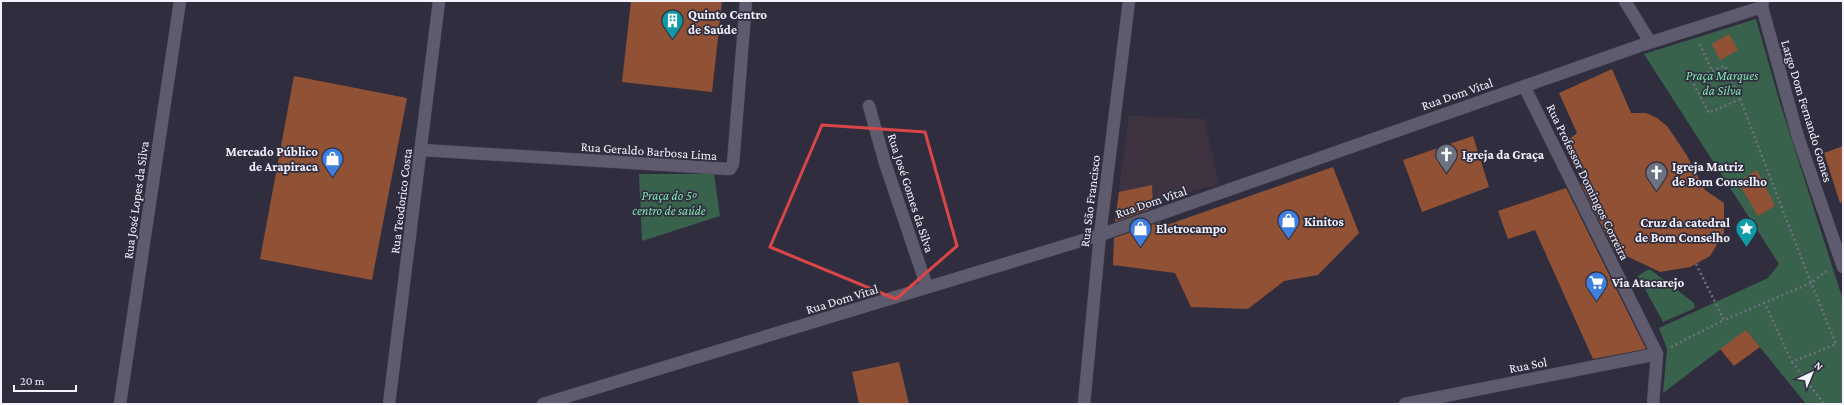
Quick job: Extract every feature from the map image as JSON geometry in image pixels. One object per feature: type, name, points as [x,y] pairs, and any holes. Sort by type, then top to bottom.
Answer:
[{"type":"street","name":"Rua José Lopes da Silva","points":[[120,404],[180,1]]},
{"type":"street","name":"Rua Teodorico Costa","points":[[389,404],[422,150],[439,1]]},
{"type":"street","name":"Rua Geraldo Barbosa Lima","points":[[422,150],[730,169],[733,164],[746,1]]},
{"type":"street","name":"Rua São Francisco","points":[[1084,404],[1100,234],[1129,1]]},
{"type":"street","points":[[1625,1],[1650,42]]},
{"type":"street","name":"Rua Dom Vital","points":[[543,404],[1100,234],[1762,4]]},
{"type":"street","name":"Largo Dom Fernando Gomes","points":[[1762,4],[1798,137],[1842,264]]},
{"type":"street","name":"Rua Professor Domingos Correira","points":[[1524,86],[1657,354]]},
{"type":"street","name":"Rua José Gomes da Silva","points":[[869,106],[885,163],[927,288]]},
{"type":"street","points":[[1653,404],[1657,354]]},
{"type":"street","name":"Rua Sol","points":[[1405,404],[1657,354]]},
{"type":"path","points":[[1693,29],[1712,71]]},
{"type":"path","points":[[1740,99],[1709,112],[1691,79],[1725,66],[1740,99],[1811,284],[1836,344],[1792,362]]},
{"type":"path","points":[[1696,264],[1724,320]]},
{"type":"path","points":[[1657,354],[1724,320],[1811,284],[1842,264]]},
{"type":"path","points":[[1765,304],[1792,362],[1824,404]]},
{"type":"highlighted area","points":[[822,125],[925,132],[957,246],[896,299],[770,247]]},
{"type":"shaded area","points":[[1129,116],[1204,119],[1219,184],[1116,212]]},
{"type":"green space","name":"Praça Marques da Silva","points":[[1756,19],[1780,103],[1843,300],[1843,404],[1806,404],[1746,330],[1663,393],[1667,349],[1659,328],[1768,278],[1779,264],[1644,54]]},
{"type":"green space","name":"Praça do 5º centro de saúde","points":[[639,174],[714,174],[720,216],[642,241]]},
{"type":"green space","points":[[1647,270],[1651,270],[1694,303],[1695,308],[1663,322],[1638,276]]},
{"type":"building","name":"Quinto Centro de Saúde","points":[[631,1],[722,1],[712,92],[622,82]]},
{"type":"building","points":[[1729,34],[1738,50],[1720,60],[1712,44]]},
{"type":"building","name":"Igreja Matriz de Bom Conselho","points":[[1612,69],[1631,113],[1646,113],[1657,118],[1667,126],[1686,154],[1705,190],[1724,203],[1724,233],[1710,256],[1690,267],[1660,272],[1614,250],[1581,184],[1587,181],[1567,141],[1577,133],[1559,93]]},
{"type":"building","name":"Mercado Público de Arapiraca","points":[[294,76],[407,98],[372,280],[260,259]]},
{"type":"building","name":"Igreja da Graça","points":[[1473,136],[1489,187],[1422,212],[1403,160]]},
{"type":"building","points":[[1843,146],[1843,202],[1840,203],[1824,153]]},
{"type":"building","name":"Kinitos","points":[[1333,167],[1359,233],[1318,275],[1284,281],[1248,309],[1191,307],[1175,273],[1113,265],[1114,238],[1160,222],[1161,227]]},
{"type":"building","points":[[1757,170],[1775,206],[1758,216],[1738,182]]},
{"type":"building","points":[[1152,185],[1153,208],[1115,222],[1119,192]]},
{"type":"building","name":"Via Atacarejo","points":[[1566,188],[1646,349],[1593,359],[1535,230],[1508,239],[1498,211]]},
{"type":"building","points":[[1746,330],[1760,347],[1734,366],[1720,349]]},
{"type":"building","points":[[899,362],[909,404],[859,404],[852,372]]},
{"type":"place","name":"Quinto Centro de Saúde","points":[[672,40]]},
{"type":"place","name":"Igreja da Graça","points":[[1446,174]]},
{"type":"place","name":"Mercado Público de Arapiraca","points":[[333,178]]},
{"type":"place","name":"Igreja Matriz de Bom Conselho","points":[[1657,192]]},
{"type":"place","name":"Kinitos","points":[[1288,240]]},
{"type":"place","name":"Eletrocampo","points":[[1140,248]]},
{"type":"place","name":"Cruz da catedral de Bom Conselho","points":[[1746,248]]},
{"type":"place","name":"Via Atacarejo","points":[[1597,302]]}]
